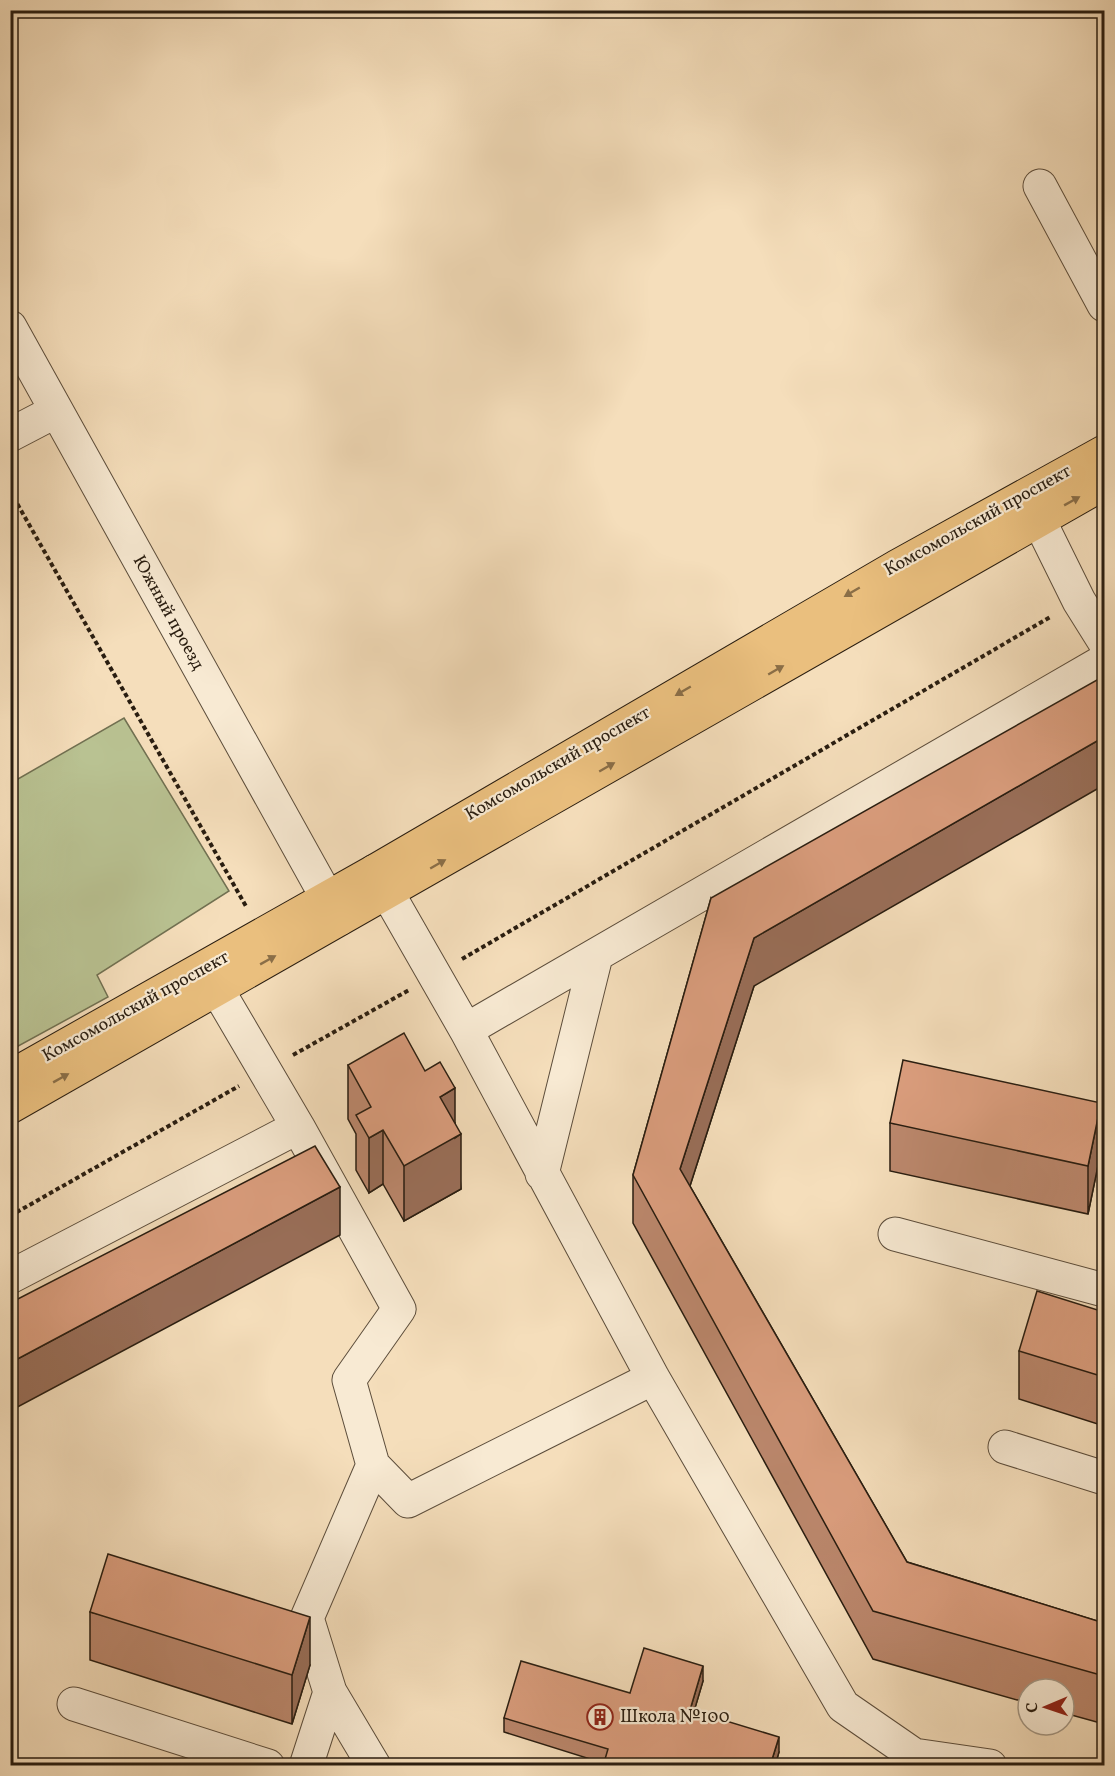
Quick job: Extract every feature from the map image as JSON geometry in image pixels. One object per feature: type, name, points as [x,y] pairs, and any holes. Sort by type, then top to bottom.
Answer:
[{"type":"main road","name":"Комсомольский проспект","points":[[382,882],[896,567],[1104,452]]},
{"type":"main road","name":"Комсомольский проспект","points":[[10,1107],[217,989],[333,908],[1104,483]]},
{"type":"main road","name":"Комсомольский проспект","points":[[10,1077],[262,935],[333,908]]},
{"type":"street","points":[[1040,186],[1104,305]]},
{"type":"street","name":"Южный проезд","points":[[10,327],[333,908]]},
{"type":"street","points":[[10,435],[56,411]]},
{"type":"street","points":[[1039,520],[1079,601],[1104,641]]},
{"type":"street","points":[[466,1030],[1104,661]]},
{"type":"street","points":[[382,882],[436,975],[653,1378],[843,1706],[913,1760],[990,1766]]},
{"type":"street","points":[[542,1174],[596,956]]},
{"type":"street","points":[[217,989],[298,1127],[399,1309],[349,1380],[373,1465],[408,1501],[653,1378]]},
{"type":"street","points":[[10,1276],[298,1127]]},
{"type":"street","points":[[895,1234],[1104,1290]]},
{"type":"street","points":[[1005,1447],[1104,1478]]},
{"type":"street","points":[[373,1465],[307,1618],[330,1692],[374,1766]]},
{"type":"street","points":[[306,1766],[330,1692]]},
{"type":"street","points":[[74,1704],[268,1766]]},
{"type":"path","points":[[10,491],[262,935]]},
{"type":"path","points":[[10,1216],[436,975],[1079,601]]},
{"type":"green space","points":[[124,718],[229,891],[97,975],[108,997],[11,1050],[11,783]]},
{"type":"building","points":[[1104,676],[1104,737],[754,938],[680,1169],[907,1562],[1104,1623],[1104,1676],[873,1611],[633,1175],[711,898]]},
{"type":"building","points":[[404,1033],[425,1071],[440,1062],[455,1088],[440,1097],[461,1134],[404,1166],[383,1130],[369,1138],[356,1115],[371,1107],[348,1065]]},
{"type":"building","points":[[903,1060],[1101,1103],[1088,1166],[890,1123]]},
{"type":"building","points":[[315,1146],[340,1187],[10,1363],[10,1303]]},
{"type":"building","points":[[1037,1291],[1104,1312],[1104,1377],[1019,1351]]},
{"type":"building","points":[[108,1554],[310,1617],[292,1675],[90,1612]]},
{"type":"building","name":"Школа №100","points":[[644,1648],[703,1666],[690,1710],[779,1737],[770,1766],[603,1766],[608,1749],[504,1718],[521,1661],[630,1693]]},
{"type":"place","name":"Школа №100","points":[[600,1717]]}]
